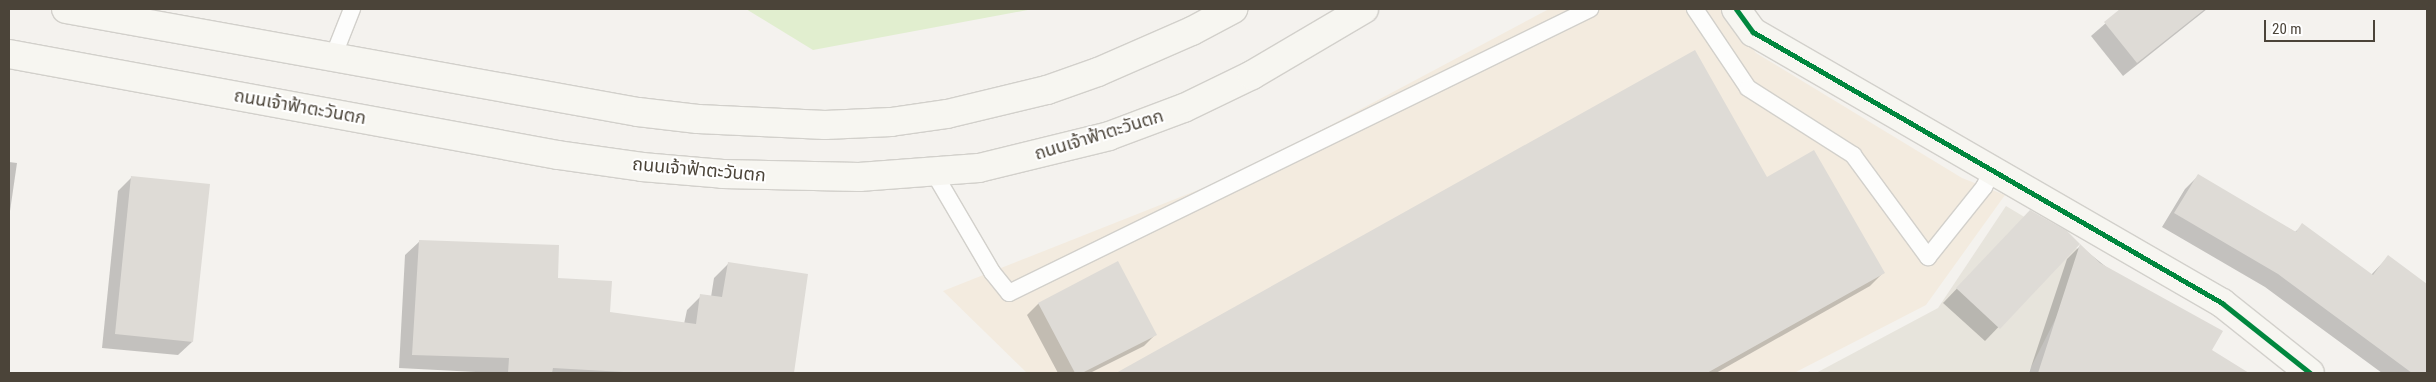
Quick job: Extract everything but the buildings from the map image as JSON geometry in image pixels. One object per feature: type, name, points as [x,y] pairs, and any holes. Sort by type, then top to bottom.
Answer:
[{"type":"main road","points":[[66,9],[689,118],[825,125],[891,122],[947,114],[1047,90],[1124,61],[1234,9]]},
{"type":"main road","name":"ถนนเจ้าฟ้าตะวันตก","points":[[9,54],[558,155],[642,167],[800,178],[979,168],[1109,136],[1184,108],[1252,75],[1364,9]]},
{"type":"main road","points":[[1736,9],[1752,32],[2222,304],[2310,373]]},
{"type":"lane","points":[[332,57],[352,9]]},
{"type":"lane","points":[[934,172],[992,272],[1009,293],[1590,9]]},
{"type":"lane","points":[[1695,9],[1748,88],[1853,155],[1928,257],[1984,187],[1992,171]]},
{"type":"shaded area","points":[[1549,9],[1722,9],[1756,53],[1962,178],[2005,195],[1926,305],[1794,373],[1027,373],[943,291],[1241,173]]},
{"type":"shaded area","points":[[2006,206],[2088,255],[2028,373],[1816,373],[1938,308]]},
{"type":"green space","points":[[746,9],[1033,9],[813,50]]},
{"type":"cycle path","points":[[1736,9],[1753,32],[2222,303],[2310,373]]}]
